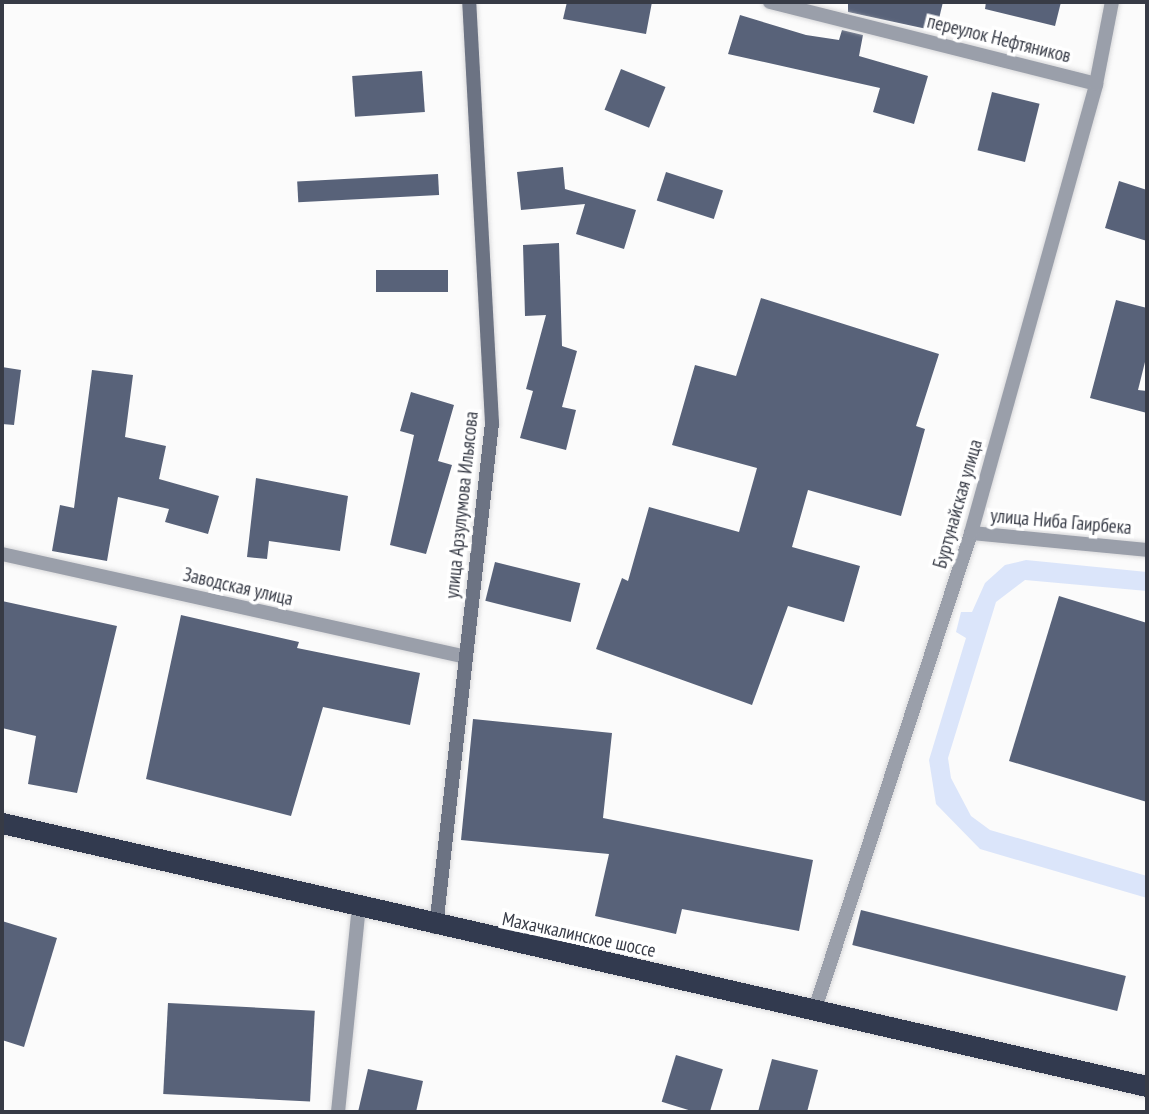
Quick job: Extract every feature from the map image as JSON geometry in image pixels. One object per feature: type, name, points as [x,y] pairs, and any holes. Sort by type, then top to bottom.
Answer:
[{"type":"highway","name":"Махачкалинское шоссе","points":[[2,823],[436,927],[814,1009],[1147,1086]]},
{"type":"street","name":"улица Арзулумова Ильясова","points":[[436,927],[492,424],[469,2]]},
{"type":"street","name":"переулок Нефтяников","points":[[770,2],[1096,84]]},
{"type":"street","name":"Буртунайская улица","points":[[814,1009],[971,533],[1096,84],[1112,2]]},
{"type":"street","name":"улица Ниба Гаирбека","points":[[971,533],[1147,550]]},
{"type":"street","name":"Заводская улица","points":[[2,554],[466,657]]},
{"type":"street","points":[[338,1112],[359,907]]},
{"type":"shaded area","points":[[1026,560],[1147,572],[1147,591],[1025,580],[996,602],[948,758],[951,778],[971,816],[990,830],[1147,876],[1147,898],[980,849],[936,804],[929,760],[966,638],[956,632],[961,612],[972,612],[985,583],[1005,565]]},
{"type":"building","points":[[567,2],[652,2],[646,34],[563,19]]},
{"type":"building","points":[[848,2],[943,2],[936,31],[848,12]]},
{"type":"building","points":[[986,2],[1061,2],[1055,26],[985,9]]},
{"type":"building","points":[[740,15],[806,35],[839,40],[842,30],[863,35],[859,56],[928,76],[914,124],[873,112],[880,88],[728,54]]},
{"type":"building","points":[[621,69],[666,87],[649,128],[605,110]]},
{"type":"building","points":[[422,71],[425,112],[355,117],[352,76]]},
{"type":"building","points":[[992,92],[1040,104],[1025,162],[977,150]]},
{"type":"building","points":[[563,167],[565,189],[636,210],[624,249],[576,234],[585,204],[521,210],[517,172]]},
{"type":"building","points":[[666,172],[723,191],[714,219],[657,201]]},
{"type":"building","points":[[438,174],[439,195],[298,202],[297,181]]},
{"type":"building","points":[[1119,181],[1147,190],[1147,241],[1105,228]]},
{"type":"building","points":[[559,243],[562,346],[577,351],[562,407],[576,410],[566,450],[520,438],[533,391],[526,389],[546,315],[525,316],[523,245]]},
{"type":"building","points":[[376,270],[448,270],[448,292],[376,292]]},
{"type":"building","points":[[761,298],[939,354],[916,426],[925,429],[901,516],[808,490],[792,547],[860,566],[844,622],[788,606],[752,705],[596,649],[622,578],[628,581],[649,507],[739,532],[757,468],[672,445],[695,365],[736,376]]},
{"type":"building","points":[[1116,300],[1147,308],[1147,354],[1138,390],[1147,391],[1147,413],[1090,398]]},
{"type":"building","points":[[2,367],[21,370],[14,425],[2,424]]},
{"type":"building","points":[[92,370],[133,375],[125,437],[166,446],[159,479],[219,496],[208,534],[165,522],[169,509],[118,497],[107,561],[52,551],[60,505],[74,508]]},
{"type":"building","points":[[411,392],[454,405],[438,461],[452,465],[426,554],[390,545],[414,435],[400,431]]},
{"type":"building","points":[[256,478],[348,496],[340,551],[269,541],[267,559],[247,557]]},
{"type":"building","points":[[495,562],[580,583],[571,622],[485,601]]},
{"type":"building","points":[[1059,596],[1147,623],[1147,802],[1009,761]]},
{"type":"building","points":[[2,601],[117,626],[77,793],[28,784],[36,736],[2,728]]},
{"type":"building","points":[[181,615],[299,642],[297,648],[420,673],[410,725],[323,707],[291,816],[146,779]]},
{"type":"building","points":[[473,719],[612,733],[603,818],[813,860],[799,931],[682,909],[676,934],[595,916],[609,854],[461,840]]},
{"type":"building","points":[[861,910],[1126,976],[1117,1011],[852,945]]},
{"type":"building","points":[[2,921],[57,938],[24,1047],[2,1040]]},
{"type":"building","points":[[168,1003],[315,1011],[310,1102],[163,1094]]},
{"type":"building","points":[[676,1055],[723,1069],[710,1112],[695,1112],[662,1102]]},
{"type":"building","points":[[772,1059],[818,1070],[807,1112],[758,1112]]},
{"type":"building","points":[[368,1069],[423,1081],[416,1112],[358,1112]]}]
